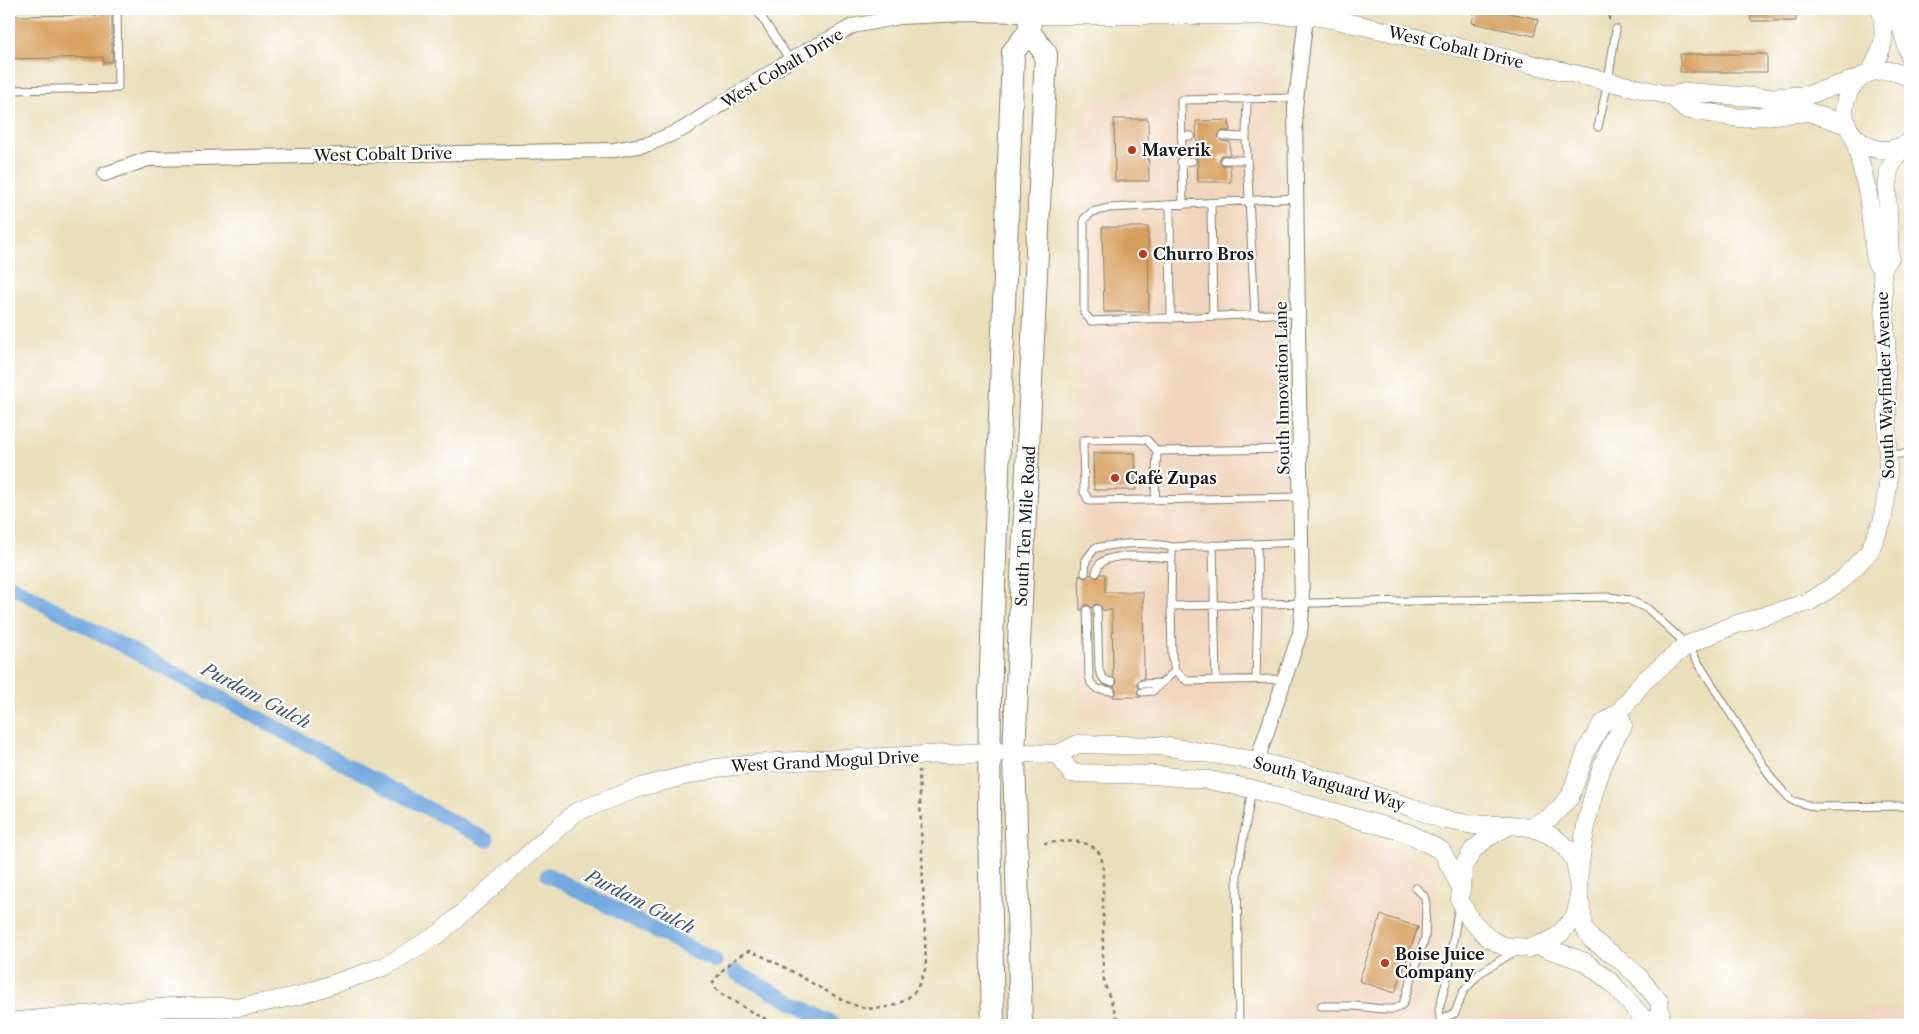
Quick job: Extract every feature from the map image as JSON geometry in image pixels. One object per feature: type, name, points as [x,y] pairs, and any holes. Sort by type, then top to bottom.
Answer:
[{"type":"main road","name":"South Ten Mile Road","points":[[993,1025],[989,752],[993,595],[1014,52],[1030,19]]},
{"type":"main road","name":"South Ten Mile Road","points":[[1021,1025],[1014,752],[1046,54],[1030,19]]},
{"type":"street","points":[[1865,75],[1880,54],[1885,32],[1881,9]]},
{"type":"street","points":[[1899,9],[1900,22],[1910,57]]},
{"type":"street","name":"West Cobalt Drive","points":[[106,174],[148,159],[614,150],[649,144],[683,129],[790,60],[853,26],[900,17],[964,14],[1030,19],[1307,12],[1672,96],[1687,92],[1767,98],[1808,95],[1884,70],[1898,72],[1910,78]]},
{"type":"street","name":"South Innovation Lane","points":[[1257,761],[1300,633],[1302,542],[1297,98],[1307,12]]},
{"type":"street","name":"South Wayfinder Avenue","points":[[1865,75],[1851,88],[1844,112],[1868,194],[1876,262],[1882,270]]},
{"type":"street","name":"West Cobalt Drive","points":[[1672,96],[1685,109],[1740,118],[1809,112],[1850,130],[1864,144],[1875,150],[1888,150],[1905,145]]},
{"type":"street","name":"South Wayfinder Avenue","points":[[1530,827],[1551,817],[1570,797],[1587,750],[1602,724],[1619,712],[1645,680],[1686,645],[1731,626],[1809,602],[1841,581],[1869,552],[1882,522],[1888,486],[1886,342],[1882,270],[1890,256],[1887,192],[1889,170],[1905,145]]},
{"type":"street","points":[[1578,879],[1581,853],[1592,804],[1606,756],[1623,726],[1619,712]]},
{"type":"street","name":"South Vanguard Way","points":[[989,752],[1058,754],[1078,744],[1162,746],[1257,761],[1318,777],[1441,819],[1473,825],[1510,826]]},
{"type":"street","name":"West Grand Mogul Drive","points":[[9,1022],[170,1007],[241,1007],[301,995],[386,966],[440,933],[576,812],[641,787],[716,768],[776,762],[989,752]]},
{"type":"street","name":"South Vanguard Way","points":[[1058,754],[1071,773],[1154,775],[1209,780],[1252,789],[1408,833],[1442,851],[1460,893]]},
{"type":"street","points":[[1538,946],[1585,962],[1612,983],[1643,1018],[1660,1025],[1659,1001],[1637,974],[1591,940],[1584,927],[1575,860],[1565,846],[1550,835],[1530,827],[1510,826],[1487,838],[1473,850],[1463,867],[1460,893],[1470,919],[1488,938],[1503,946],[1519,949],[1538,946],[1550,941],[1565,929],[1575,916],[1579,901]]},
{"type":"lane","points":[[9,90],[118,88],[117,9]]},
{"type":"lane","points":[[756,9],[790,60]]},
{"type":"lane","points":[[1598,127],[1608,82],[1616,29]]},
{"type":"lane","points":[[1183,205],[1181,100],[1297,98]]},
{"type":"lane","points":[[1247,99],[1246,137],[1255,315]]},
{"type":"lane","points":[[1181,136],[1191,136]]},
{"type":"lane","points":[[1223,136],[1246,137]]},
{"type":"lane","points":[[1224,160],[1248,160]]},
{"type":"lane","points":[[1181,162],[1192,161]]},
{"type":"lane","points":[[1297,198],[1109,208],[1092,212],[1084,219],[1084,313],[1092,321],[1298,313]]},
{"type":"lane","points":[[1211,204],[1213,317]]},
{"type":"lane","points":[[1170,205],[1171,319]]},
{"type":"lane","points":[[1155,499],[1157,451],[1148,440],[1136,438],[1083,440],[1084,492],[1088,501],[1301,497]]},
{"type":"lane","points":[[1157,451],[1300,449]]},
{"type":"lane","points":[[1889,454],[1910,453]]},
{"type":"lane","points":[[1086,573],[1086,560],[1095,548],[1129,543],[1155,543],[1172,547],[1302,542]]},
{"type":"lane","points":[[1256,679],[1257,544]]},
{"type":"lane","points":[[1213,545],[1216,680]]},
{"type":"lane","points":[[1172,547],[1172,656],[1175,671],[1187,681],[1284,679]]},
{"type":"lane","points":[[1096,573],[1099,564],[1107,559],[1118,557],[1172,558]]},
{"type":"lane","points":[[1171,606],[1609,597],[1629,600],[1648,609],[1686,645],[1772,779],[1791,800],[1815,807],[1910,806]]},
{"type":"lane","points":[[1096,609],[1099,670],[1102,677],[1108,682],[1112,682]]},
{"type":"lane","points":[[1087,610],[1089,676],[1091,683],[1097,689],[1111,691]]},
{"type":"lane","points":[[1142,688],[1161,683],[1175,671]]},
{"type":"lane","points":[[1239,1025],[1237,874],[1252,789]]},
{"type":"lane","points":[[1321,1006],[1395,1009],[1403,1004],[1425,938],[1426,904],[1424,896],[1416,888]]},
{"type":"lane","points":[[1460,893],[1447,978],[1438,1010],[1441,1022],[1455,1013],[1463,992],[1480,973],[1519,949]]},
{"type":"path","points":[[1608,26],[1611,9]]},
{"type":"path","points":[[781,1025],[757,1015],[718,992],[713,983],[721,971],[736,957],[749,951],[764,956],[840,999],[864,1008],[883,1008],[900,1003],[910,997],[916,989],[926,967],[919,769],[921,762]]},
{"type":"path","points":[[1044,843],[1078,842],[1091,845],[1099,853],[1103,865],[1104,976],[1106,988],[1120,1025]]},
{"type":"shaded area","points":[[1215,65],[1277,65],[1286,616],[1247,733],[1184,721],[1079,720],[1074,444],[1081,105]]},
{"type":"shaded area","points":[[1342,835],[1434,864],[1437,920],[1435,957],[1415,1013],[1611,1016],[1619,1025],[1130,1025],[1130,1017],[1237,1017],[1240,1005],[1300,1001],[1300,965]]},
{"type":"shaded area","points":[[1910,1007],[1910,1025],[1718,1025],[1726,1018]]},
{"type":"building","points":[[103,9],[112,9],[112,62],[103,62],[103,57],[9,59],[9,16],[103,15]]},
{"type":"building","points":[[1475,9],[1490,9],[1538,19],[1534,36],[1472,23]]},
{"type":"building","points":[[1750,9],[1796,9],[1796,21],[1751,21]]},
{"type":"building","points":[[1680,54],[1767,54],[1767,72],[1680,72]]},
{"type":"building","name":"Maverik","points":[[1114,119],[1148,119],[1149,181],[1115,181]]},
{"type":"building","points":[[1229,120],[1230,131],[1221,131],[1218,136],[1221,141],[1230,142],[1230,155],[1222,155],[1219,160],[1222,165],[1230,165],[1231,182],[1198,182],[1196,121]]},
{"type":"building","points":[[1102,227],[1148,227],[1149,312],[1104,312]]},
{"type":"building","name":"Café Zupas","points":[[1093,453],[1135,453],[1136,490],[1094,490]]},
{"type":"building","points":[[1091,574],[1097,578],[1101,574],[1105,574],[1105,592],[1143,592],[1144,679],[1139,680],[1137,684],[1139,688],[1137,693],[1141,697],[1113,697],[1116,691],[1114,687],[1117,682],[1113,677],[1112,610],[1102,610],[1101,606],[1097,604],[1092,608],[1089,605],[1085,605],[1080,610],[1079,575],[1085,578]]},
{"type":"building","points":[[1381,915],[1418,927],[1395,993],[1359,981]]},
{"type":"waterway","name":"Purdam Gulch","points":[[9,585],[487,840]]},
{"type":"waterway","name":"Purdam Gulch","points":[[548,875],[715,961]]},
{"type":"waterway","name":"Purdam Gulch","points":[[735,972],[835,1025]]},
{"type":"place","name":"Maverik","points":[[1132,150]]},
{"type":"place","name":"Churro Bros","points":[[1143,254]]},
{"type":"place","name":"Café Zupas","points":[[1115,478]]},
{"type":"place","name":"Boise Juice Company","points":[[1385,963]]}]
